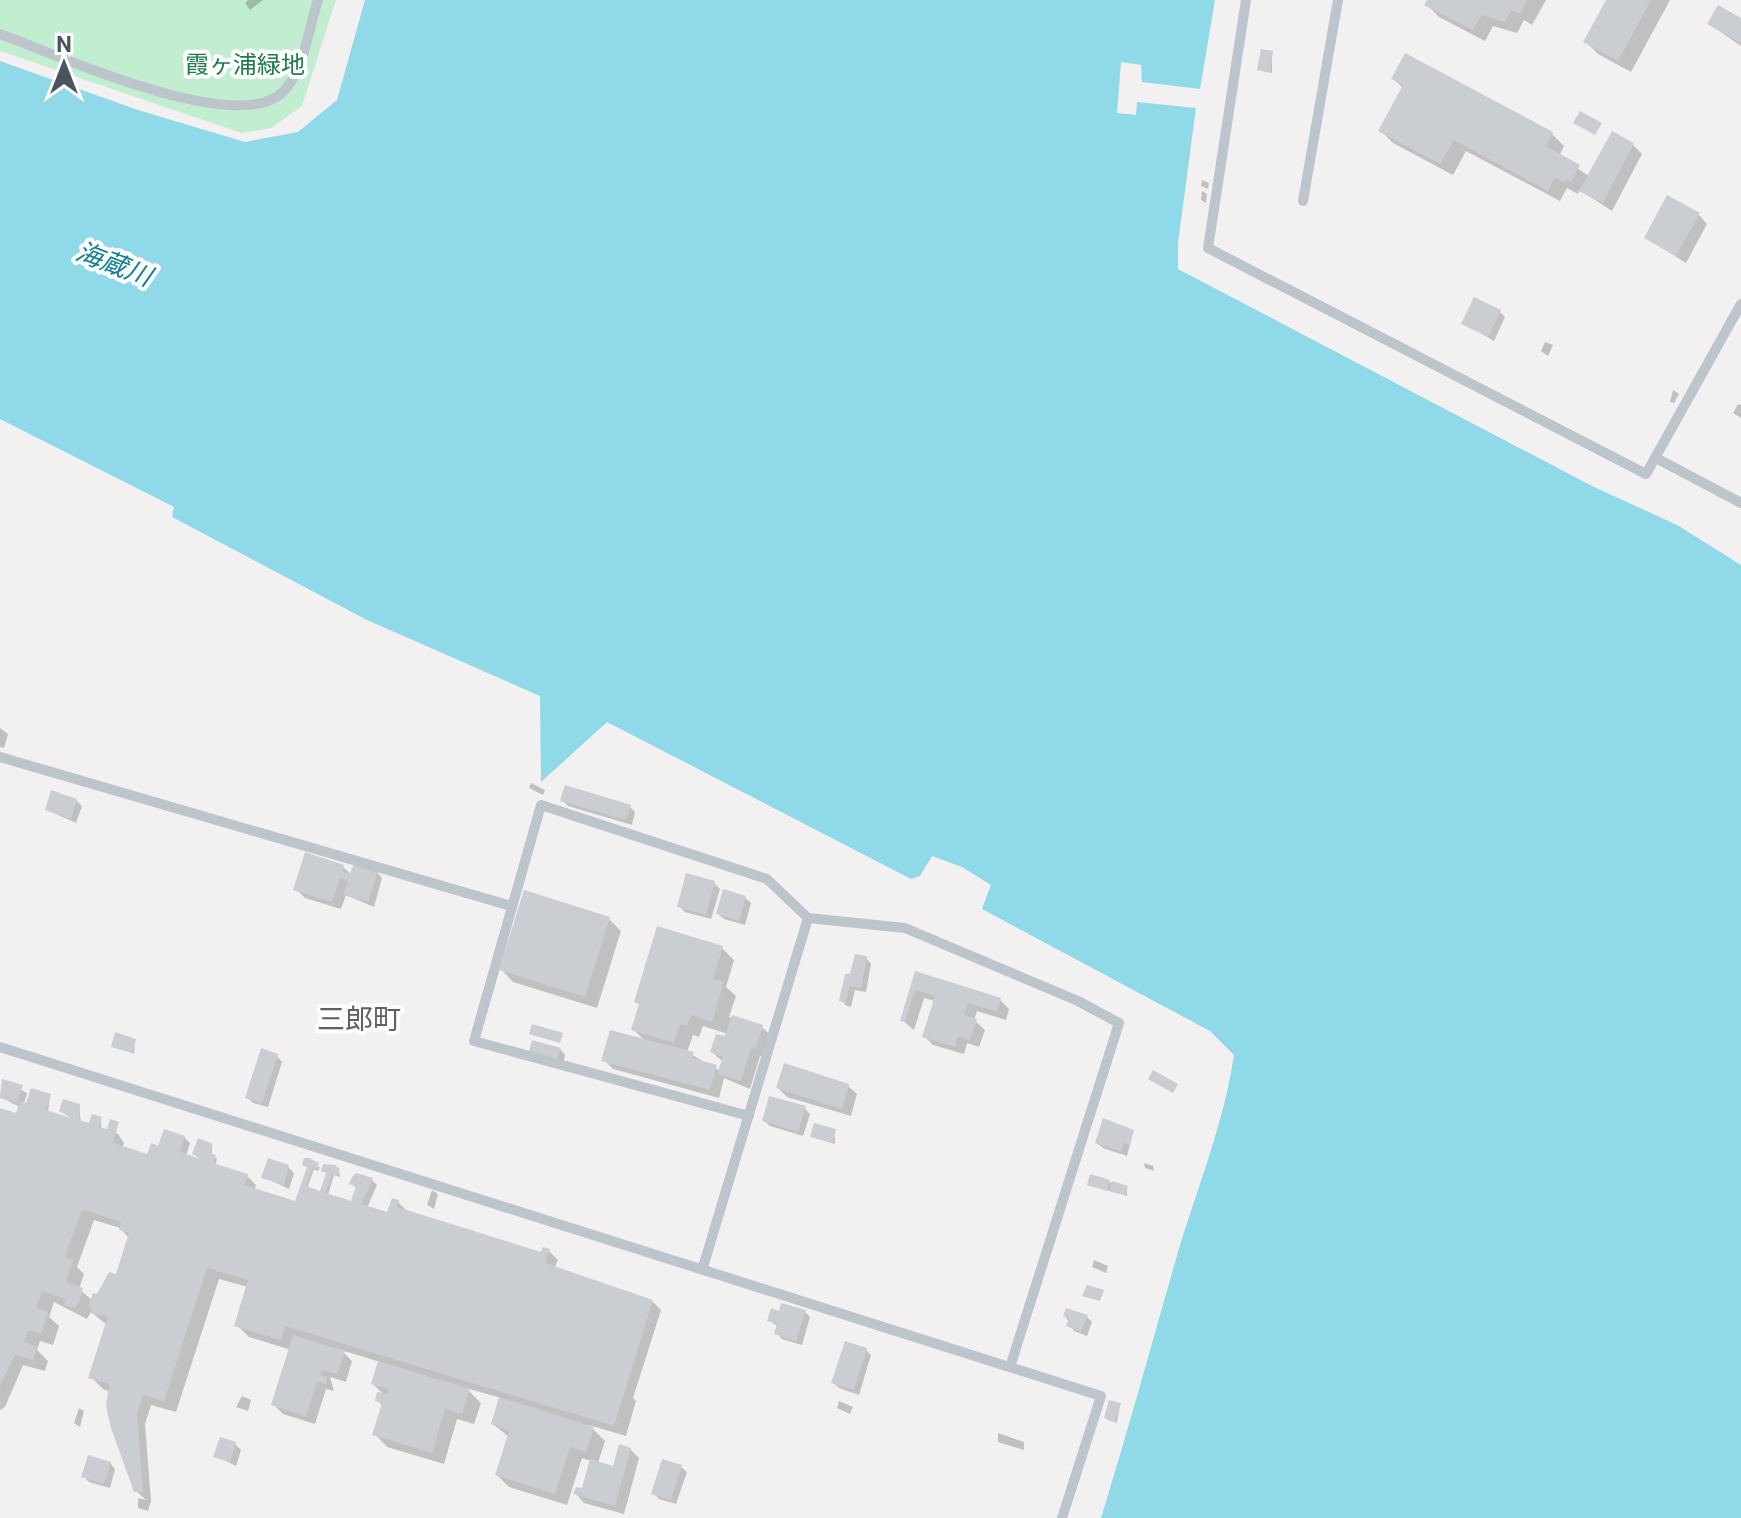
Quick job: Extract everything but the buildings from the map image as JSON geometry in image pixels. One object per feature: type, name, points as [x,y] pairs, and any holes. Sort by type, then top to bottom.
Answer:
[{"type":"lane","points":[[0,34],[168,95],[215,105],[251,107],[283,93],[295,72],[318,0]]},
{"type":"lane","points":[[1246,0],[1208,248],[1646,474],[1741,304]]},
{"type":"lane","points":[[1303,201],[1338,0]]},
{"type":"lane","points":[[1656,458],[1741,503]]},
{"type":"lane","points":[[0,757],[511,906]]},
{"type":"lane","points":[[749,1116],[474,1041],[541,805],[767,879],[808,918],[905,928],[1078,1001],[1119,1023],[1010,1367]]},
{"type":"lane","points":[[703,1267],[808,918]]},
{"type":"lane","points":[[0,1047],[703,1267],[1101,1396],[1062,1518]]},
{"type":"green space","name":"霞ヶ浦緑地","points":[[0,0],[336,0],[302,106],[271,128],[242,133],[0,51]]},
{"type":"water","name":"海蔵川","points":[[365,0],[1215,0],[1200,89],[1142,82],[1141,65],[1121,62],[1117,113],[1136,115],[1137,102],[1196,108],[1178,243],[1178,269],[1592,486],[1677,525],[1741,565],[1741,1518],[1101,1518],[1229,1082],[1234,1055],[1210,1031],[982,909],[991,885],[962,867],[932,856],[920,876],[911,879],[607,722],[541,782],[540,696],[367,620],[172,517],[174,507],[0,419],[0,61],[138,110],[245,142],[298,132],[337,100]]},
{"type":"district","name":"三郎町","points":[[359,1019]]}]
